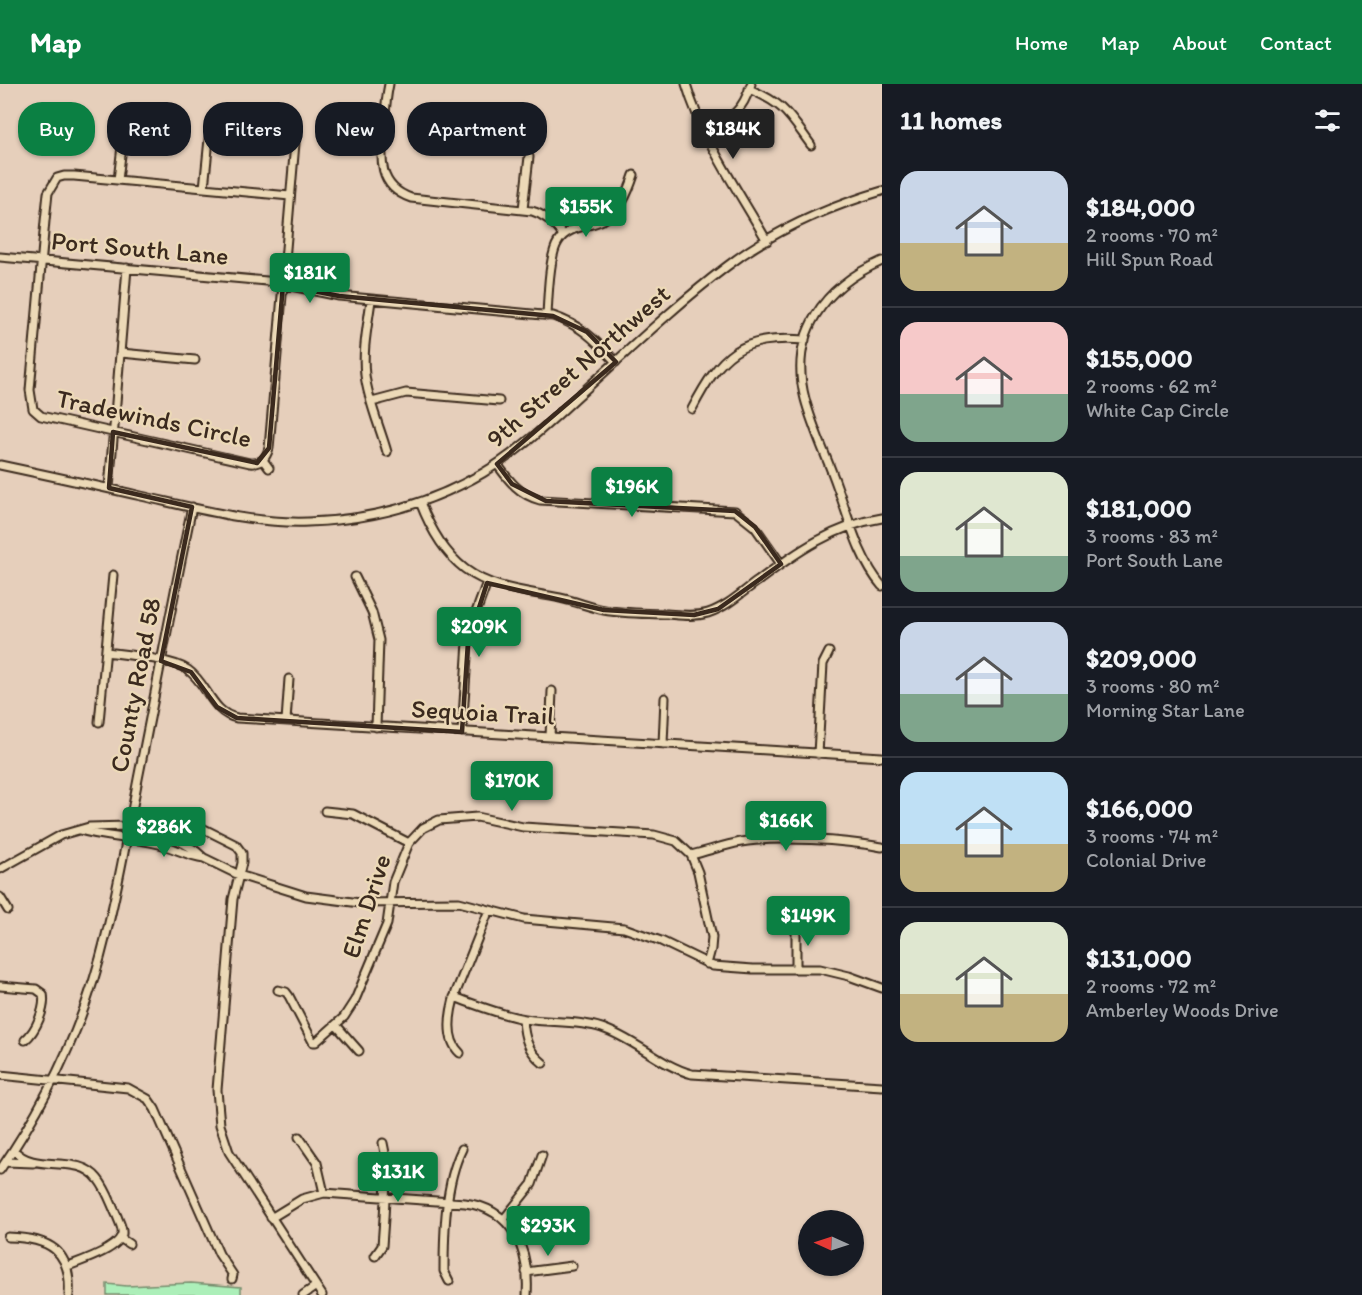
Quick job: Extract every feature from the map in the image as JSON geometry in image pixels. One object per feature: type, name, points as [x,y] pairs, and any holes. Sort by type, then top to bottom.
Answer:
[{"type":"street","points":[[389,84],[382,161],[392,187],[411,198],[537,212],[546,217],[564,235]]},
{"type":"street","points":[[686,84],[704,131],[720,163],[767,241]]},
{"type":"street","points":[[704,131],[737,113],[750,87],[785,109],[811,145]]},
{"type":"street","points":[[118,180],[121,156]]},
{"type":"street","points":[[204,188],[207,156]]},
{"type":"street","points":[[290,196],[294,156]]},
{"type":"street","points":[[523,209],[529,157]]},
{"type":"street","points":[[547,316],[554,250],[564,235],[580,226],[604,220],[614,213],[627,194],[634,175]]},
{"type":"street","name":"Tradewinds Circle","points":[[64,176],[204,188],[290,196],[269,448],[263,459],[258,463],[250,463],[41,416],[33,409],[30,390],[48,193],[54,181],[64,176]]},
{"type":"street","name":"9th Street Northwest","points":[[0,465],[249,518],[307,522],[363,517],[420,502],[465,483],[497,464],[532,437],[714,276],[734,261],[790,227],[828,210],[882,191]]},
{"type":"street","name":"Port South Lane","points":[[0,257],[267,281],[321,294],[547,316],[569,322],[587,332],[616,362]]},
{"type":"street","points":[[882,261],[853,275],[828,297],[812,320],[805,340],[801,372],[806,399],[852,525],[869,567],[882,586]]},
{"type":"street","points":[[109,488],[127,268]]},
{"type":"street","points":[[371,300],[364,367],[387,452]]},
{"type":"street","points":[[692,409],[709,377],[731,354],[741,348],[767,340],[805,340]]},
{"type":"street","points":[[121,353],[195,360]]},
{"type":"street","points":[[372,402],[406,393],[499,401]]},
{"type":"street","points":[[263,459],[269,468]]},
{"type":"street","points":[[497,464],[516,488],[540,500],[735,511],[755,527],[781,564]]},
{"type":"street","points":[[420,502],[434,533],[443,546],[460,564],[488,582],[512,590],[564,599],[604,610],[694,615],[718,609],[781,564],[830,534],[852,525],[882,518]]},
{"type":"street","name":"County Road 58","points":[[0,1170],[54,1081],[81,1017],[99,962],[129,826],[192,507]]},
{"type":"street","points":[[99,722],[113,575]]},
{"type":"street","points":[[355,577],[372,612],[379,639],[376,727]]},
{"type":"street","points":[[462,732],[468,642],[475,615],[488,582]]},
{"type":"street","name":"Sequoia Trail","points":[[106,652],[181,666],[191,672],[217,707],[228,716],[242,719],[882,757]]},
{"type":"street","points":[[818,754],[823,664],[829,652]]},
{"type":"street","points":[[286,721],[289,679]]},
{"type":"street","points":[[550,737],[552,691]]},
{"type":"street","points":[[663,744],[666,698]]},
{"type":"street","points":[[325,811],[353,814],[409,843]]},
{"type":"street","points":[[187,814],[194,824],[236,845],[242,853],[242,863],[233,899],[218,1081],[217,1111],[222,1134],[229,1152],[322,1295]]},
{"type":"street","name":"Elm Drive","points":[[278,990],[286,992],[289,996],[313,1042],[336,1025],[355,1000],[387,924],[394,877],[409,843],[417,833],[436,821],[477,817],[523,827],[660,836],[676,841],[691,855]]},
{"type":"street","points":[[0,869],[53,838],[89,826],[129,826],[179,841],[204,858],[239,875],[306,896],[347,902],[459,902],[524,919],[624,928],[661,941],[707,964],[725,968],[796,968],[832,971],[882,988]]},
{"type":"street","points":[[80,830],[160,844],[193,857],[204,858]]},
{"type":"street","points":[[707,964],[712,937],[699,872],[691,855],[739,842],[769,839],[855,843],[882,847]]},
{"type":"street","points":[[0,897],[8,910]]},
{"type":"street","points":[[460,1053],[450,1034],[454,997],[489,910]]},
{"type":"street","points":[[796,926],[796,968]]},
{"type":"street","points":[[0,986],[36,988],[44,994],[44,1003],[35,1027],[25,1040]]},
{"type":"street","points":[[454,997],[523,1019],[579,1023],[600,1028],[629,1041],[675,1068],[692,1074],[882,1086]]},
{"type":"street","points":[[523,1019],[524,1033],[529,1048],[543,1063]]},
{"type":"street","points":[[336,1025],[359,1051]]},
{"type":"street","points":[[0,1075],[128,1088],[148,1099],[155,1109],[219,1254],[233,1275],[232,1279]]},
{"type":"street","points":[[298,1137],[318,1163],[324,1192]]},
{"type":"street","points":[[375,1256],[382,1246],[386,1197],[387,1163],[383,1143]]},
{"type":"street","points":[[449,1281],[444,1271],[448,1202],[452,1174],[462,1149]]},
{"type":"street","points":[[14,1150],[20,1156],[39,1162]]},
{"type":"street","points":[[504,1219],[532,1184],[542,1155]]},
{"type":"street","points":[[6,1162],[78,1165],[95,1176],[106,1192],[121,1227],[120,1238],[112,1246],[68,1266]]},
{"type":"street","points":[[271,1218],[302,1199],[324,1192],[476,1205],[494,1212],[513,1230],[521,1247],[526,1272],[527,1295]]},
{"type":"street","points":[[8,1237],[32,1238],[47,1243],[59,1253],[68,1266],[69,1295]]},
{"type":"street","points":[[120,1238],[129,1244]]},
{"type":"street","points":[[526,1272],[573,1266]]},
{"type":"street","points":[[303,1295],[316,1286]]},
{"type":"highlighted area","points":[[283,285],[339,296],[553,316],[587,332],[616,362],[497,464],[512,484],[546,501],[735,511],[755,527],[781,564],[718,609],[694,615],[604,610],[487,583],[468,642],[462,732],[237,718],[217,707],[191,672],[161,661],[192,507],[109,488],[113,432],[257,463],[269,448]]},
{"type":"green space","points":[[191,1283],[241,1287],[241,1295],[107,1295],[107,1284],[127,1286]]}]
